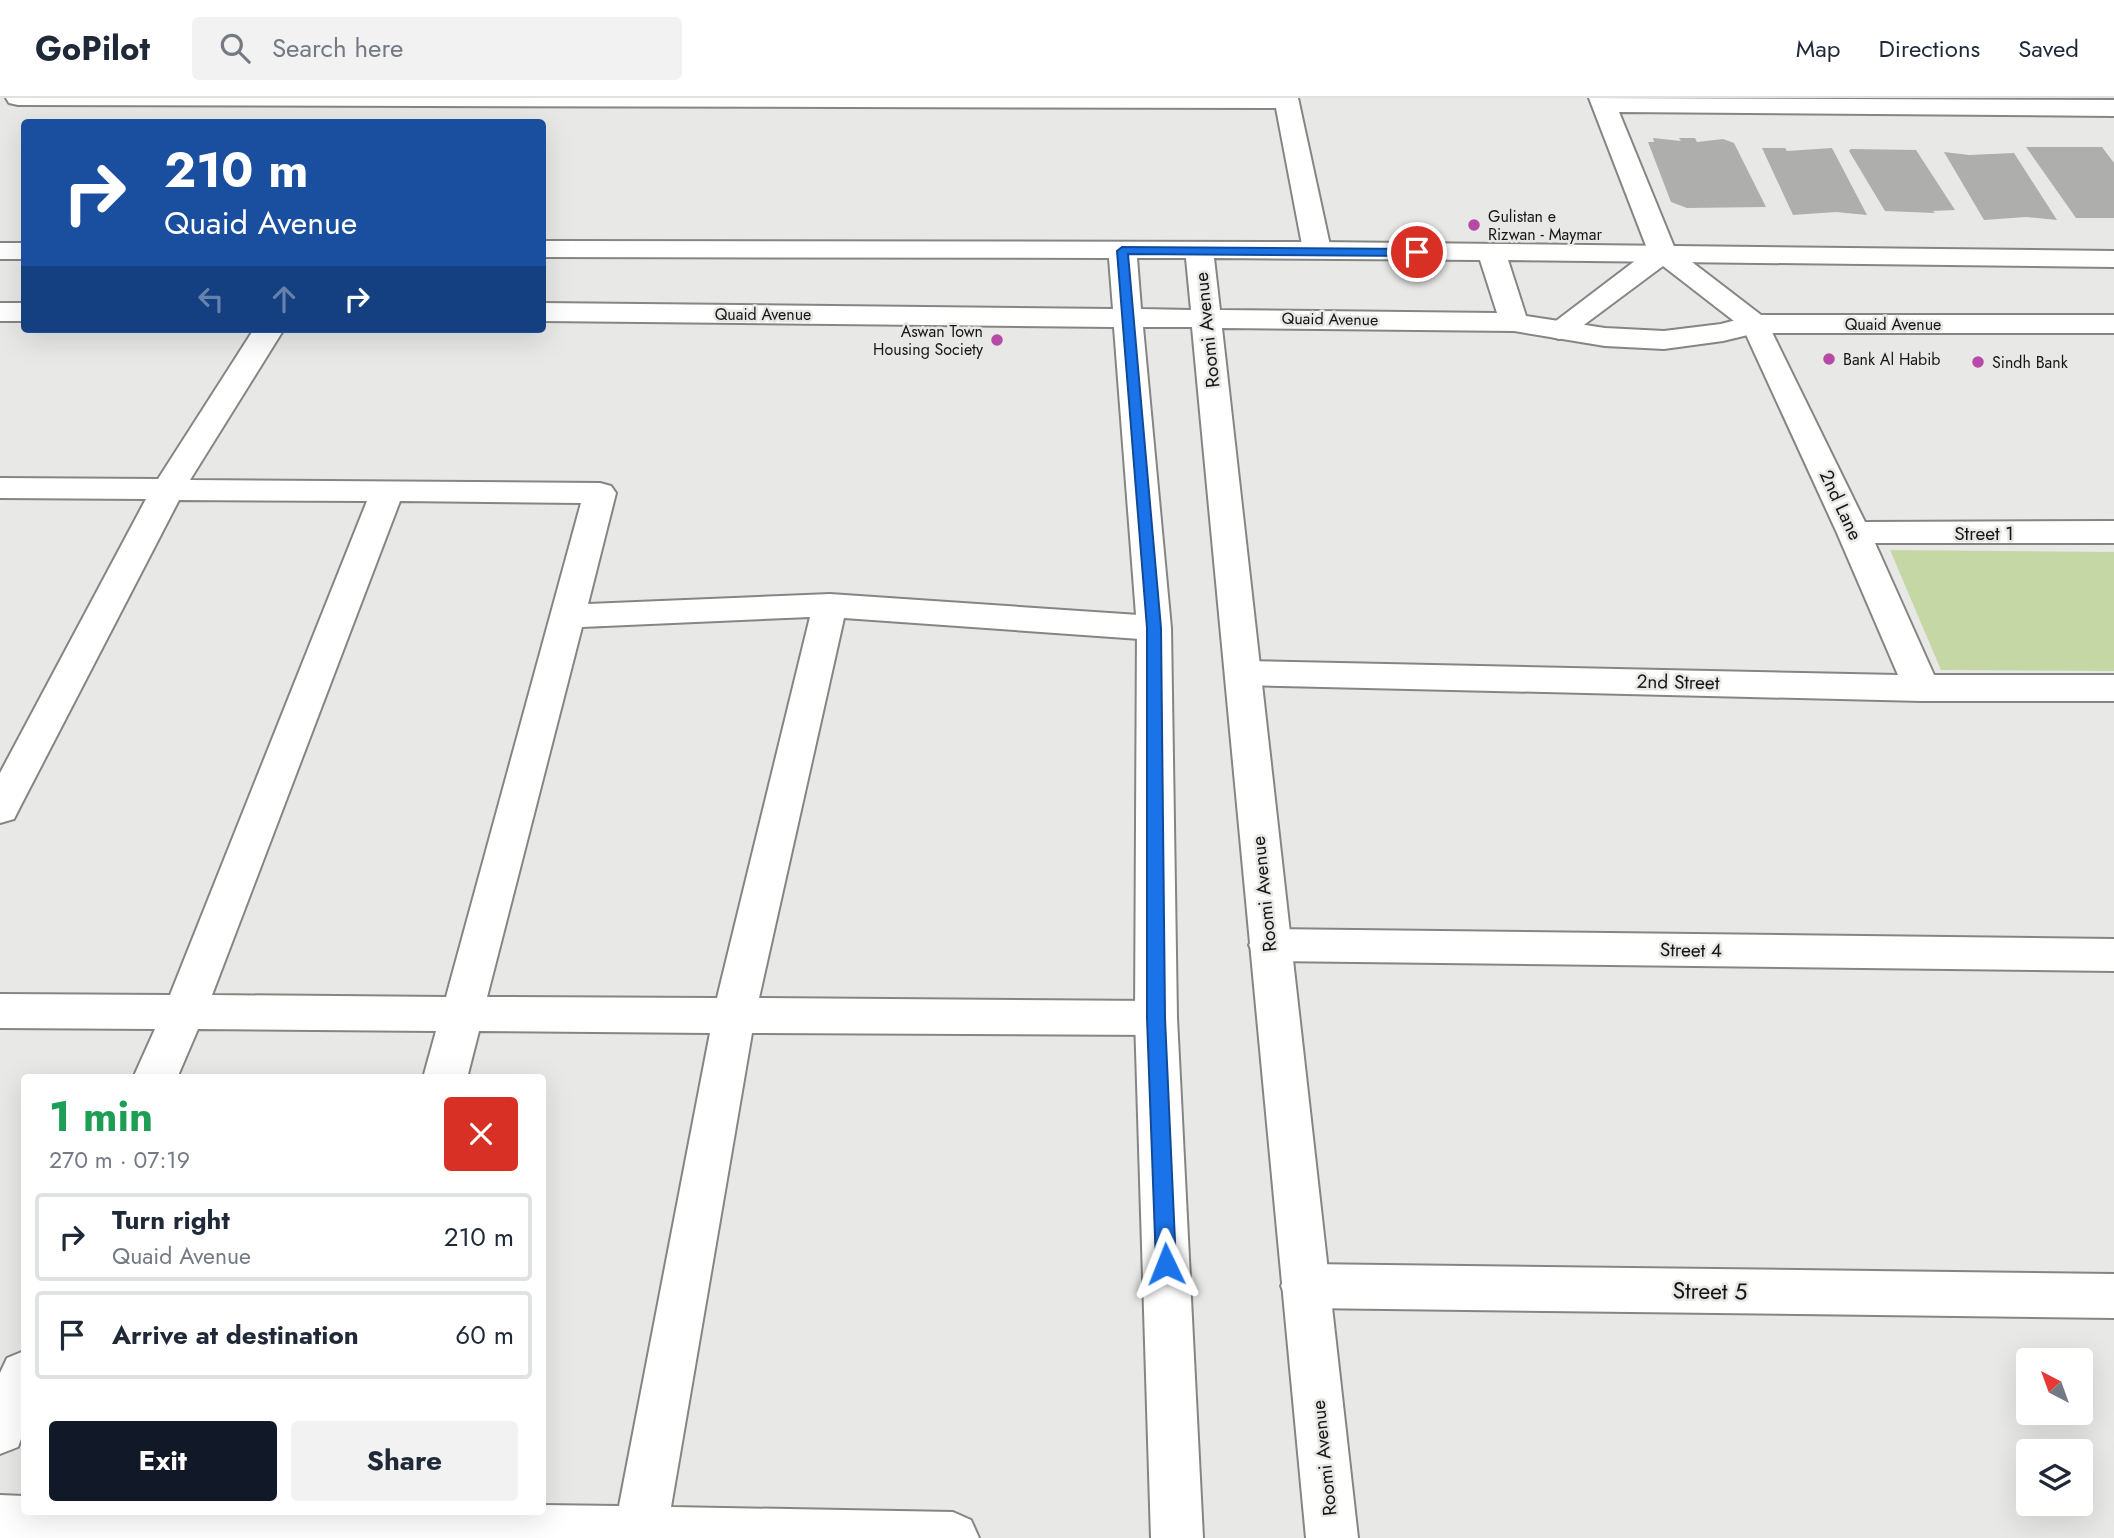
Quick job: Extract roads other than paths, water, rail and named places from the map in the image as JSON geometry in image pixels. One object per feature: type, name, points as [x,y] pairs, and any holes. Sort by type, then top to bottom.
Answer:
[{"type":"street","points":[[18,98],[537,111],[1286,100],[1317,250]]},
{"type":"street","points":[[1755,324],[1663,253],[1602,101],[2067,103],[2114,108]]},
{"type":"street","points":[[546,249],[1317,250],[2114,259]]},
{"type":"street","points":[[0,251],[21,251]]},
{"type":"street","points":[[1122,251],[1154,628],[1156,1018],[1177,1538]]},
{"type":"street","name":"Roomi Avenue","points":[[1199,251],[1332,1538]]},
{"type":"street","points":[[1559,330],[1663,253]]},
{"type":"street","points":[[1492,254],[1514,322]]},
{"type":"street","points":[[0,312],[21,312]]},
{"type":"street","name":"Quaid Avenue","points":[[546,312],[1206,316],[1514,322],[1632,342],[1677,342],[1718,336],[1755,324],[2114,324]]},
{"type":"street","name":"2nd Lane","points":[[1755,324],[1854,534],[1922,688]]},
{"type":"street","points":[[0,809],[168,489],[266,333]]},
{"type":"street","points":[[0,488],[600,494],[464,1014],[445,1074]]},
{"type":"street","points":[[157,1074],[184,1012],[387,492]]},
{"type":"street","name":"Street 1","points":[[1854,534],[2114,532]]},
{"type":"street","points":[[568,616],[830,605],[1154,628]]},
{"type":"street","points":[[640,1533],[734,1016],[830,605]]},
{"type":"street","name":"2nd Street","points":[[1243,673],[1922,688],[2114,688]]},
{"type":"street","name":"Street 4","points":[[1269,945],[2114,955]]},
{"type":"street","points":[[0,1011],[1156,1018]]},
{"type":"street","name":"Street 5","points":[[1305,1286],[2114,1296]]},
{"type":"street","points":[[0,1430],[21,1381]]},
{"type":"street","points":[[0,1521],[311,1519],[640,1533],[953,1538]]},
{"type":"place","name":"Gulistan e Rizwan - Maymar","points":[[1474,225]]},
{"type":"place","name":"Aswan Town Housing Society","points":[[997,340]]},
{"type":"place","name":"Bank Al Habib","points":[[1829,359]]},
{"type":"place","name":"Sindh Bank","points":[[1978,362]]}]
